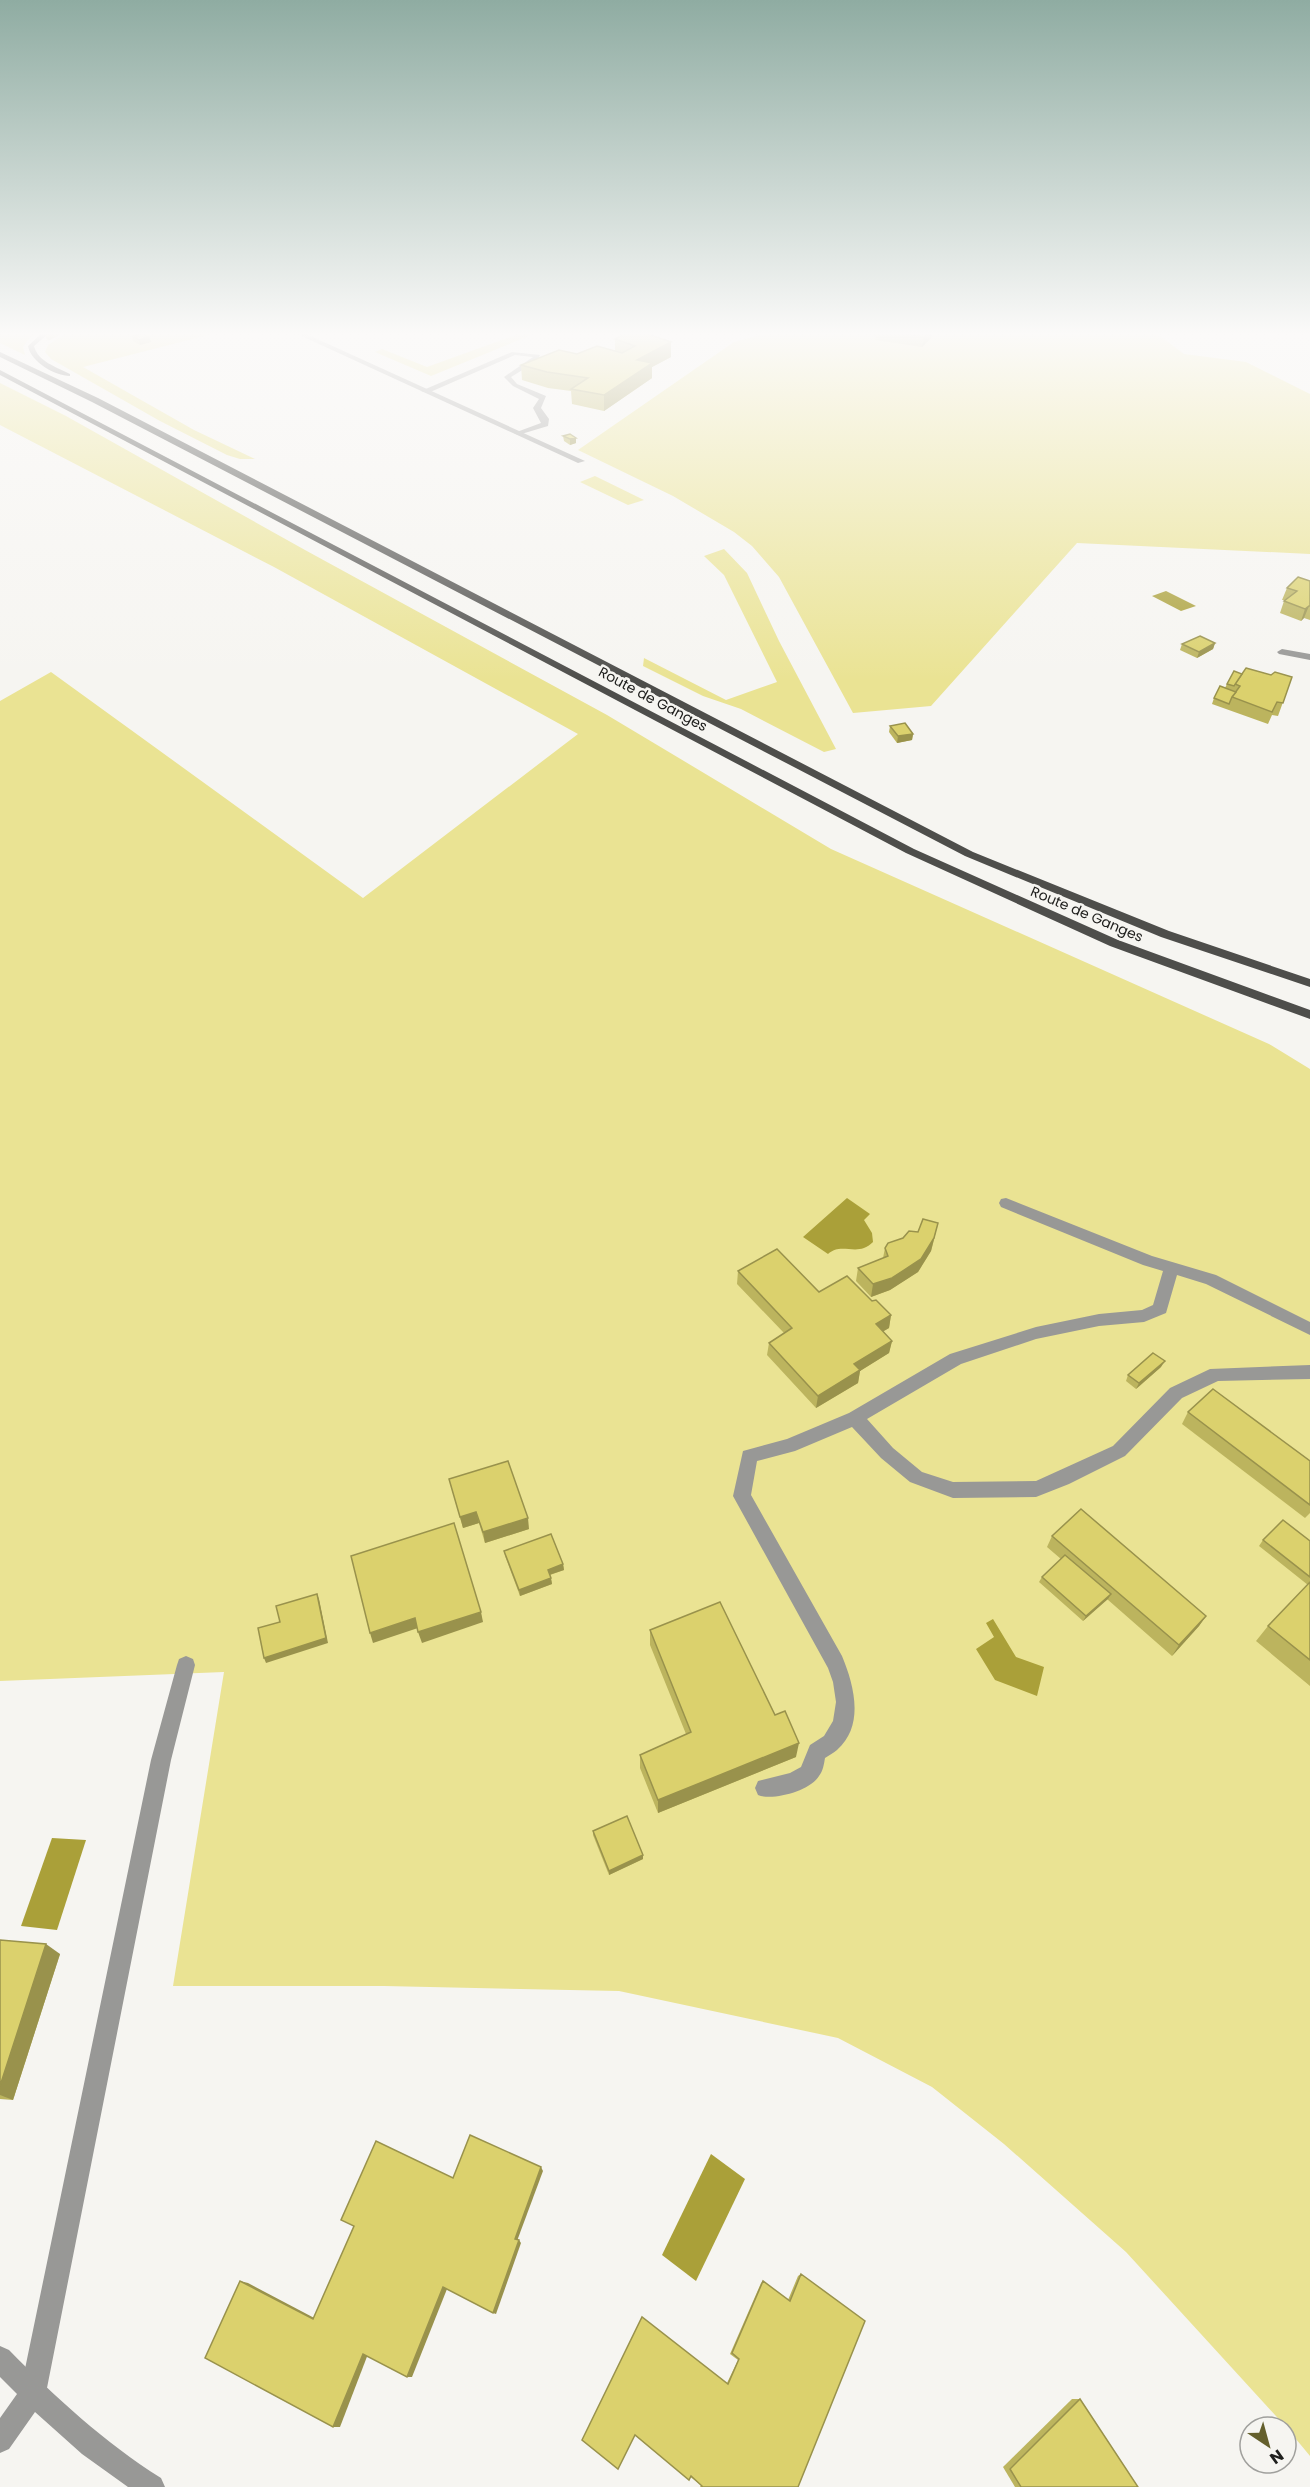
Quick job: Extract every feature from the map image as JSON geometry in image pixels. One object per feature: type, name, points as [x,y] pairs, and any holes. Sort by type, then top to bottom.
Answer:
[{"type":"main road","name":"Route de Ganges","points":[[146,449],[910,851],[1114,944],[1310,1014]]},
{"type":"main road","name":"Route de Ganges","points":[[189,449],[969,854],[1106,911],[1310,983]]},
{"type":"main road","points":[[197,449],[284,499]]},
{"type":"street","points":[[555,449],[581,461]]},
{"type":"street","points":[[1282,652],[1310,657]]},
{"type":"street","points":[[1006,1203],[1148,1261],[1210,1279],[1310,1329]]},
{"type":"street","points":[[765,1788],[805,1777],[812,1769],[817,1752],[832,1742],[841,1726],[847,1706],[844,1682],[835,1662],[742,1496],[749,1456],[789,1446],[855,1418],[956,1359],[1036,1333],[1099,1320],[1144,1316],[1160,1309],[1172,1268]]},
{"type":"street","points":[[855,1418],[887,1453],[916,1477],[953,1490],[1036,1489],[1063,1479],[1119,1451],[1176,1393],[1216,1374],[1310,1372]]},
{"type":"street","points":[[0,2440],[33,2393],[161,1760],[186,1665]]},
{"type":"street","points":[[0,2360],[33,2393],[109,2457],[152,2487]]},
{"type":"shaded area","points":[[46,449],[125,449],[607,715],[831,849],[1269,1044],[1310,1069],[1310,2456],[1298,2442],[1298,2415],[1275,2415],[1126,2252],[1004,2144],[932,2087],[838,2038],[619,1991],[384,1986],[173,1986],[224,1672],[0,1681],[0,701],[51,672],[363,898],[578,734],[274,567]]},
{"type":"shaded area","points":[[215,449],[234,449],[255,459],[240,459]]},
{"type":"shaded area","points":[[1310,449],[1310,554],[1077,543],[931,706],[853,713],[779,577],[752,546],[734,532],[673,496],[578,450]]},
{"type":"shaded area","points":[[595,476],[644,500],[628,505],[580,482]]},
{"type":"shaded area","points":[[724,549],[747,573],[779,641],[836,749],[824,752],[741,709],[703,696],[643,666],[644,658],[726,700],[777,682],[724,575],[704,556]]},
{"type":"shaded area","points":[[1166,591],[1196,606],[1181,611],[1152,596]]},
{"type":"shaded area","points":[[847,1198],[870,1214],[864,1220],[872,1233],[873,1242],[861,1249],[839,1249],[828,1254],[803,1237]]},
{"type":"shaded area","points":[[993,1619],[1016,1657],[1044,1667],[1037,1696],[995,1680],[976,1649],[994,1637],[986,1623]]},
{"type":"shaded area","points":[[52,1838],[86,1840],[57,1930],[21,1926]]},
{"type":"shaded area","points":[[711,2154],[745,2179],[696,2281],[662,2255]]},
{"type":"building","points":[[1298,577],[1310,581],[1310,606],[1305,609],[1284,601],[1297,591],[1287,588]]},
{"type":"building","points":[[1200,636],[1215,643],[1199,652],[1182,644]]},
{"type":"building","points":[[1246,668],[1271,675],[1275,672],[1292,677],[1283,703],[1277,702],[1272,712],[1232,697],[1240,686],[1235,684]]},
{"type":"building","points":[[1234,671],[1242,674],[1234,686],[1227,684]]},
{"type":"building","points":[[1220,686],[1236,692],[1229,704],[1214,698]]},
{"type":"building","points":[[905,723],[913,734],[898,736],[890,726]]},
{"type":"building","points":[[923,1219],[938,1223],[934,1238],[921,1259],[892,1278],[873,1284],[858,1268],[888,1256],[885,1248],[888,1243],[903,1238],[909,1231],[918,1232]]},
{"type":"building","points":[[777,1249],[819,1292],[847,1276],[872,1301],[876,1300],[891,1315],[876,1324],[892,1341],[854,1364],[860,1370],[818,1396],[769,1343],[792,1328],[738,1271]]},
{"type":"building","points":[[1153,1353],[1165,1361],[1139,1383],[1128,1375]]},
{"type":"building","points":[[1213,1389],[1310,1461],[1310,1505],[1188,1412]]},
{"type":"building","points":[[508,1461],[528,1518],[483,1532],[476,1512],[460,1517],[449,1479]]},
{"type":"building","points":[[1081,1509],[1206,1616],[1179,1645],[1052,1536]]},
{"type":"building","points":[[1283,1520],[1310,1541],[1310,1577],[1263,1540]]},
{"type":"building","points":[[454,1523],[481,1612],[418,1632],[415,1618],[370,1633],[351,1556]]},
{"type":"building","points":[[551,1534],[563,1564],[548,1570],[551,1578],[519,1590],[504,1551]]},
{"type":"building","points":[[1065,1555],[1111,1594],[1086,1616],[1042,1577]]},
{"type":"building","points":[[1310,1582],[1310,1660],[1268,1626]]},
{"type":"building","points":[[317,1594],[326,1638],[264,1658],[258,1628],[280,1622],[276,1606]]},
{"type":"building","points":[[720,1602],[775,1715],[785,1711],[799,1743],[658,1800],[640,1755],[691,1732],[650,1630]]},
{"type":"building","points":[[627,1816],[643,1855],[609,1871],[593,1831]]},
{"type":"building","points":[[0,1940],[46,1944],[0,2086]]},
{"type":"building","points":[[470,2135],[541,2167],[515,2239],[519,2240],[493,2313],[443,2287],[407,2377],[363,2354],[333,2427],[205,2358],[240,2281],[313,2319],[354,2226],[341,2220],[376,2141],[453,2178]]},
{"type":"building","points":[[801,2274],[865,2321],[798,2487],[702,2487],[691,2476],[689,2480],[635,2435],[618,2469],[582,2440],[642,2317],[728,2384],[739,2359],[732,2353],[763,2281],[790,2301]]},
{"type":"building","points":[[1080,2399],[1138,2487],[1021,2487],[1010,2469]]}]
